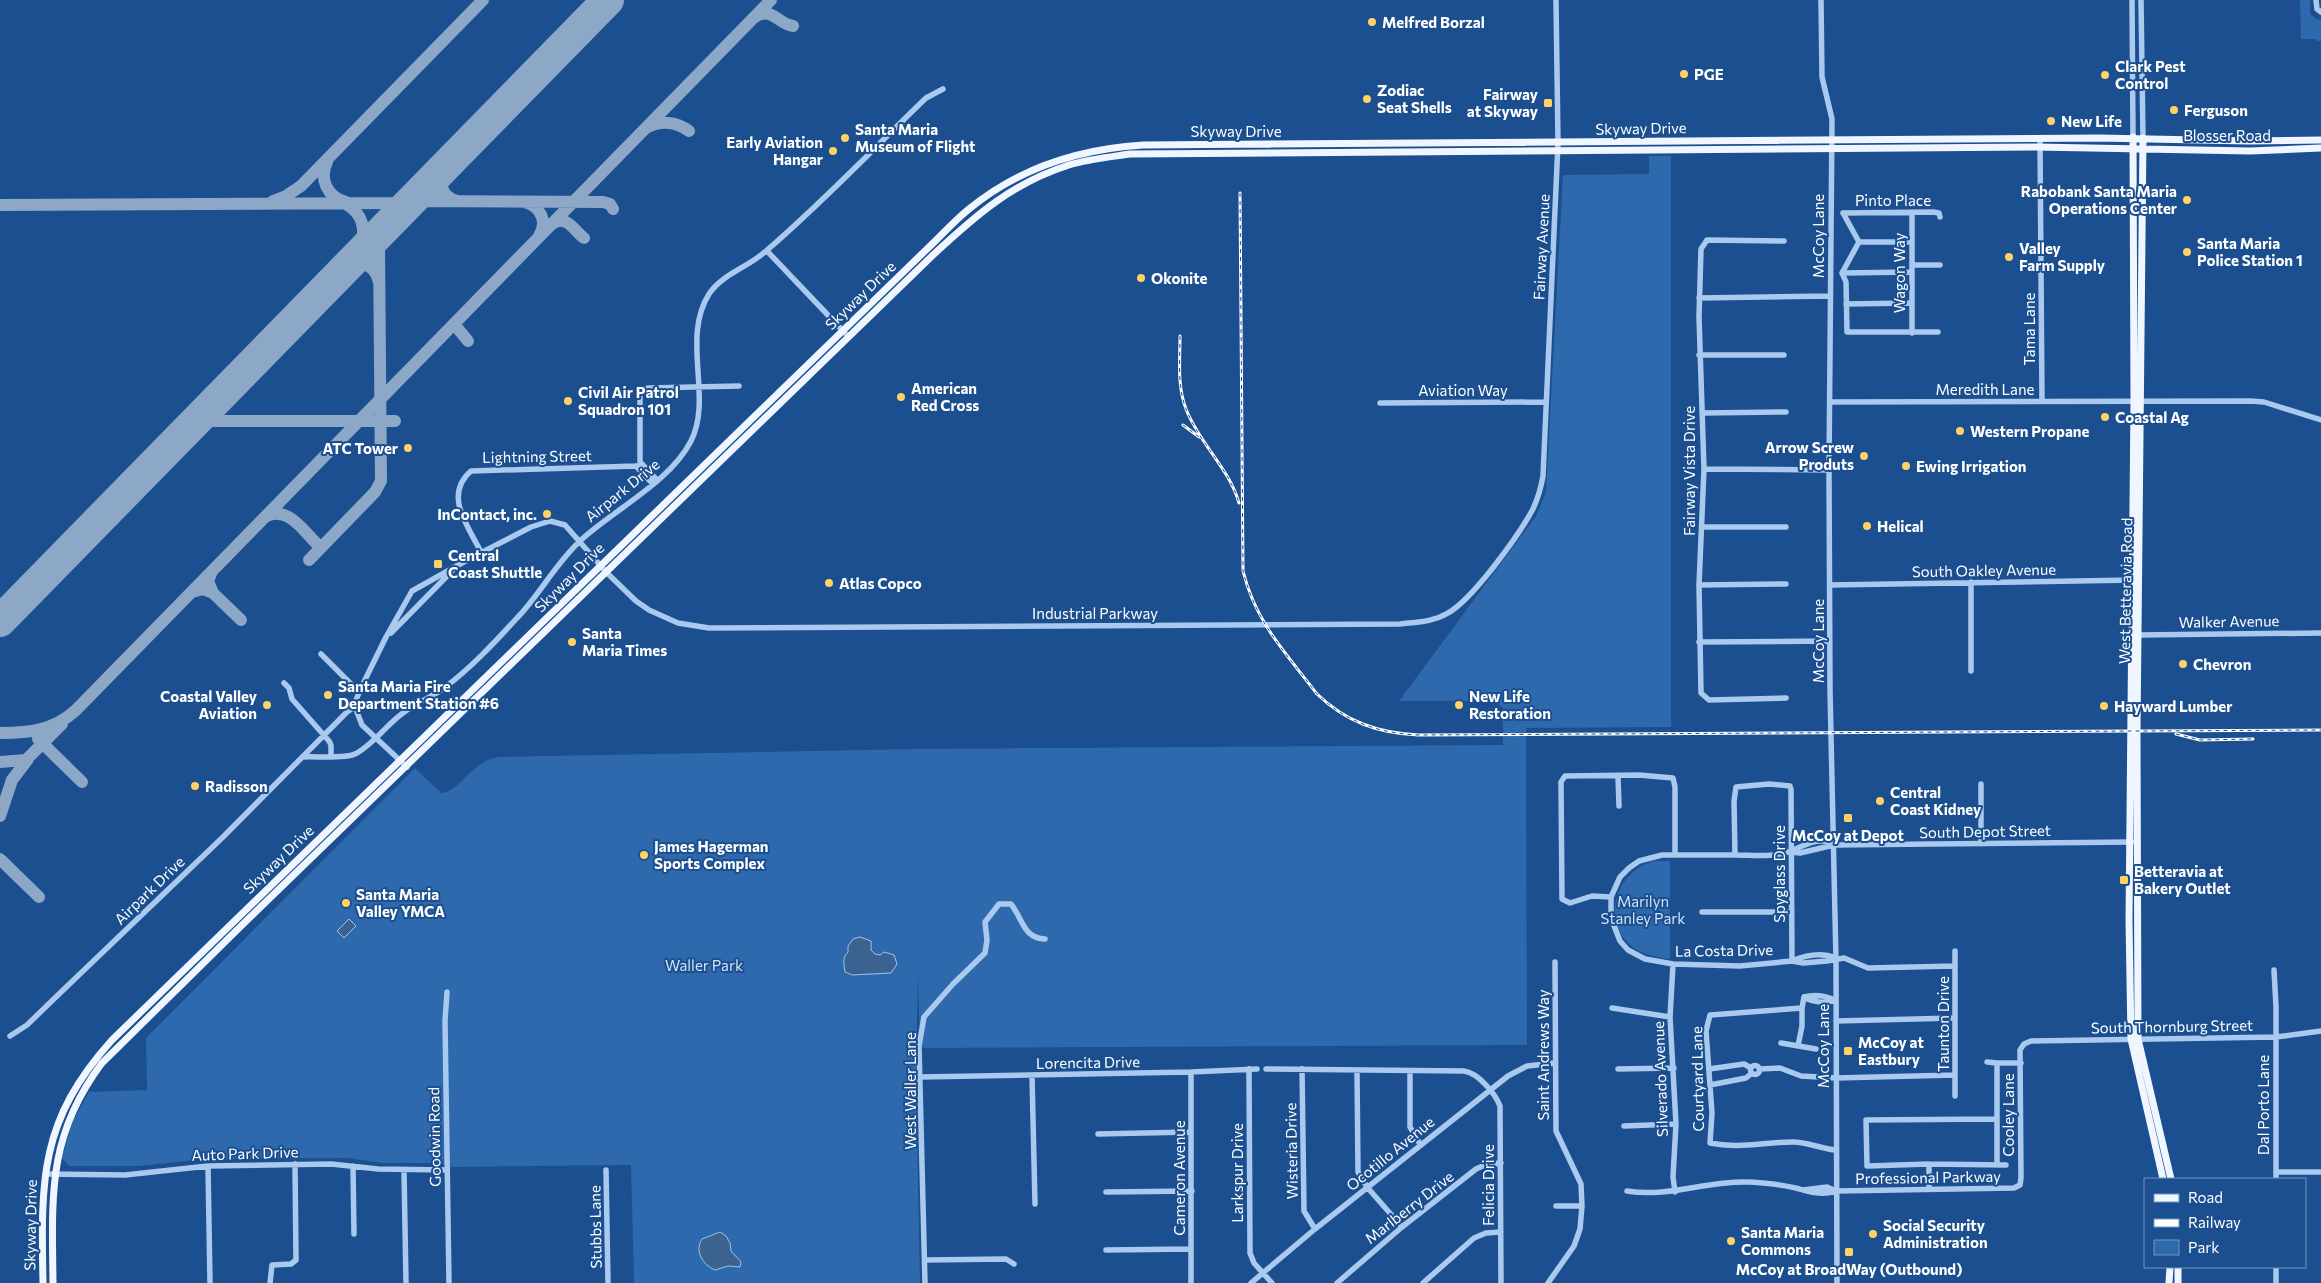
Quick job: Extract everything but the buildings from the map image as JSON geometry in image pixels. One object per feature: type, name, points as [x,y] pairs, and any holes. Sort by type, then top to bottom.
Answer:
[{"type":"main road","name":"Skyway Drive","points":[[53,1283],[54,1174],[70,1115],[89,1081],[102,1063],[240,927],[607,574],[848,336],[974,217],[998,198],[1041,176],[1078,163],[1130,154],[1832,140],[2133,137]]},
{"type":"main road","name":"Blosser Road","points":[[2133,137],[2250,141],[2321,140]]},
{"type":"main road","name":"West Betteravia Road","points":[[2133,137],[2137,400]]},
{"type":"main road","name":"West Betteravia Road","points":[[2143,138],[2135,580],[2134,1039],[2164,1178]]},
{"type":"main road","name":"Skyway Drive","points":[[43,1283],[42,1214],[44,1174],[59,1119],[73,1090],[92,1061],[118,1033],[969,209],[1017,177],[1067,157],[1119,146],[1143,145],[1831,149],[2134,148]]},
{"type":"main road","name":"Blosser Road","points":[[2134,148],[2250,151],[2321,148]]},
{"type":"main road","name":"West Betteravia Road","points":[[2134,842],[2138,635],[2135,580]]},
{"type":"main road","name":"West Betteravia Road","points":[[2134,1039],[2171,1178]]},
{"type":"main road","points":[[2170,1268],[2170,1283]]},
{"type":"main road","points":[[2178,1268],[2178,1283]]},
{"type":"street","name":"Fairway Avenue","points":[[1539,494],[1543,476],[1558,146],[1556,0]]},
{"type":"street","name":"McCoy Lane","points":[[1821,0],[1822,77],[1830,105],[1832,140],[1829,470],[1836,958],[1837,1283]]},
{"type":"street","name":"West Betteravia Road","points":[[2132,0],[2133,137]]},
{"type":"street","name":"West Betteravia Road","points":[[2141,0],[2143,138]]},
{"type":"street","points":[[2316,0],[2317,9],[2321,12]]},
{"type":"street","name":"Airpark Drive","points":[[303,757],[354,755],[404,712],[455,680],[517,619],[556,566],[580,541],[607,517],[642,494],[676,462],[692,440],[698,416],[697,327],[705,302],[713,289],[723,280],[767,251],[926,98],[943,89]]},
{"type":"street","name":"Tama Lane","points":[[2040,138],[2042,401]]},
{"type":"street","name":"Pinto Place","points":[[1860,242],[1843,212],[1936,212],[1940,217]]},
{"type":"street","name":"Wagon Way","points":[[1912,212],[1912,333]]},
{"type":"street","name":"Fairway Vista Drive","points":[[1784,241],[1707,240],[1704,242],[1700,252],[1699,355],[1704,469],[1699,585],[1699,642],[1701,693],[1705,698],[1709,700],[1786,698]]},
{"type":"street","points":[[1842,272],[1860,242],[1912,242]]},
{"type":"street","points":[[767,251],[848,336]]},
{"type":"street","points":[[1912,264],[1940,265]]},
{"type":"street","points":[[1842,272],[1912,272]]},
{"type":"street","points":[[1842,272],[1846,282],[1847,332],[1938,332]]},
{"type":"street","points":[[1699,298],[1830,296]]},
{"type":"street","points":[[1846,304],[1912,303]]},
{"type":"street","points":[[1699,355],[1784,355]]},
{"type":"street","points":[[655,482],[638,464],[640,392],[644,389],[739,386]]},
{"type":"street","name":"Meredith Lane","points":[[1830,402],[2137,400],[2264,402],[2321,420]]},
{"type":"street","name":"Aviation Way","points":[[1380,403],[1546,402]]},
{"type":"street","points":[[1702,413],[1786,412]]},
{"type":"street","name":"Lightning Street","points":[[482,552],[458,505],[460,486],[465,476],[471,471],[638,464]]},
{"type":"street","points":[[1704,469],[1829,470]]},
{"type":"street","name":"Industrial Parkway","points":[[458,565],[536,525],[550,521],[565,525],[607,574],[625,592],[649,610],[678,624],[709,628],[888,629],[1417,622],[1432,620],[1448,614],[1469,596],[1518,532],[1539,494]]},
{"type":"street","points":[[1702,528],[1786,526]]},
{"type":"street","points":[[406,767],[362,725],[356,706],[361,688],[386,637],[412,592],[458,565]]},
{"type":"street","points":[[386,637],[458,565]]},
{"type":"street","name":"South Oakley Avenue","points":[[1830,585],[2135,580]]},
{"type":"street","points":[[1971,582],[1971,671]]},
{"type":"street","points":[[1699,585],[1786,584]]},
{"type":"street","name":"Walker Avenue","points":[[2138,635],[2321,633]]},
{"type":"street","points":[[1699,642],[1830,641]]},
{"type":"street","points":[[321,654],[352,685],[361,688]]},
{"type":"street","points":[[284,683],[289,688],[292,699],[331,745],[331,756]]},
{"type":"street","name":"Airpark Drive","points":[[10,1036],[27,1025],[53,1001],[347,712],[356,706]]},
{"type":"street","points":[[1675,855],[1676,787],[1673,778],[1567,775],[1563,778],[1561,801],[1562,899],[1570,903],[1592,896],[1610,897],[1620,877],[1639,862],[1656,856],[1760,856],[1791,852]]},
{"type":"street","points":[[1618,776],[1618,806]]},
{"type":"street","name":"Spyglass Drive","points":[[1735,855],[1734,802],[1736,787],[1769,784],[1790,786],[1792,961]]},
{"type":"street","points":[[1980,784],[1981,844]]},
{"type":"street","name":"South Depot Street","points":[[1791,852],[1799,846],[1827,840],[1834,845],[2134,842]]},
{"type":"street","name":"La Costa Drive","points":[[1610,897],[1610,918],[1614,930],[1628,950],[1645,959],[1673,964],[1740,966],[1792,961],[1804,963],[1827,961],[1836,958]]},
{"type":"street","name":"West Waller Lane","points":[[925,1283],[926,1260],[919,1046],[924,1018],[985,953],[987,940],[985,922],[999,904],[1011,904],[1027,932],[1031,936],[1045,939]]},
{"type":"street","points":[[1702,912],[1792,912]]},
{"type":"street","name":"Taunton Drive","points":[[1955,951],[1955,1096]]},
{"type":"street","points":[[1836,958],[1850,958],[1868,968],[1955,966]]},
{"type":"street","name":"Saint Andrews Way","points":[[1548,1283],[1574,1246],[1580,1228],[1582,1206],[1581,1184],[1556,1131],[1554,962]]},
{"type":"street","name":"Silverado Avenue","points":[[1673,964],[1670,1017],[1676,1124],[1674,1192]]},
{"type":"street","name":"Dal Porto Lane","points":[[2274,970],[2276,1178]]},
{"type":"street","name":"Goodwin Road","points":[[447,992],[445,1021],[449,1283]]},
{"type":"street","points":[[1798,1046],[1802,1026],[1804,997],[1809,1000],[1829,1002],[1836,1000]]},
{"type":"street","points":[[1612,1008],[1670,1017]]},
{"type":"street","name":"Courtyard Lane","points":[[1802,1008],[1710,1015],[1706,1032],[1712,1113],[1710,1144],[1735,1146],[1793,1142],[1836,1150]]},
{"type":"street","points":[[1836,1021],[1955,1018]]},
{"type":"street","name":"South Thornburg Street","points":[[2024,1044],[2031,1041],[2276,1037],[2321,1031]]},
{"type":"street","points":[[1781,1043],[1816,1049]]},
{"type":"street","name":"Cooley Lane","points":[[2020,1186],[2020,1050],[2024,1044]]},
{"type":"street","points":[[1987,1062],[2020,1063]]},
{"type":"street","points":[[1997,1062],[1997,1165]]},
{"type":"street","name":"Ocotillo Avenue","points":[[1251,1283],[1420,1144],[1508,1076],[1527,1066],[1555,1063]]},
{"type":"street","points":[[1709,1069],[1744,1064],[1756,1074],[1760,1069],[1780,1068],[1801,1076],[1836,1078],[1955,1075]]},
{"type":"street","points":[[1618,1069],[1674,1068]]},
{"type":"street","name":"Larkspur Drive","points":[[1249,1069],[1250,1253],[1251,1259],[1272,1283]]},
{"type":"street","name":"Lorencita Drive","points":[[920,1078],[1257,1069]]},
{"type":"street","points":[[1266,1069],[1467,1071],[1490,1090]]},
{"type":"street","name":"Wisteria Drive","points":[[1302,1069],[1304,1211],[1315,1229]]},
{"type":"street","points":[[1357,1070],[1356,1164],[1358,1172],[1367,1187],[1402,1228]]},
{"type":"street","points":[[1710,1085],[1746,1078],[1751,1070]]},
{"type":"street","points":[[1410,1071],[1410,1126],[1420,1144]]},
{"type":"street","name":"Cameron Avenue","points":[[1191,1283],[1192,1072]]},
{"type":"street","points":[[1032,1076],[1035,1204]]},
{"type":"street","name":"Felicia Drive","points":[[1490,1090],[1500,1106],[1501,1283]]},
{"type":"street","points":[[1997,1119],[1866,1120],[1867,1166],[1929,1164],[2006,1165]]},
{"type":"street","points":[[1624,1126],[1676,1124]]},
{"type":"street","points":[[1098,1134],[1191,1132]]},
{"type":"street","name":"Marlberry Drive","points":[[1337,1283],[1476,1169],[1484,1165],[1501,1163]]},
{"type":"street","points":[[270,1283],[272,1266],[291,1264],[296,1260],[295,1164]]},
{"type":"street","name":"Auto Park Drive","points":[[44,1174],[125,1174],[208,1166],[295,1164],[331,1164],[404,1170],[447,1170]]},
{"type":"street","points":[[1929,1164],[1929,1189]]},
{"type":"street","points":[[208,1166],[210,1283]]},
{"type":"street","points":[[353,1166],[354,1234]]},
{"type":"street","points":[[404,1170],[406,1283]]},
{"type":"street","name":"Stubbs Lane","points":[[606,1170],[608,1283]]},
{"type":"street","points":[[2276,1172],[2321,1172]]},
{"type":"street","name":"Professional Parkway","points":[[1627,1191],[1656,1194],[1719,1184],[1749,1182],[1803,1190],[1827,1187],[1836,1191],[2014,1188],[2020,1186]]},
{"type":"street","points":[[1106,1192],[1192,1191]]},
{"type":"street","points":[[1556,1206],[1582,1206]]},
{"type":"street","points":[[1423,1283],[1474,1238],[1486,1233],[1501,1232]]},
{"type":"street","points":[[1106,1250],[1191,1249]]},
{"type":"street","points":[[926,1260],[1006,1260],[1014,1264]]},
{"type":"street","points":[[2276,1268],[2276,1283]]},
{"type":"green space","points":[[2300,0],[2310,0],[2310,14],[2316,19],[2321,20],[2321,41],[2301,39]]},
{"type":"green space","name":"Waller Park","points":[[1649,156],[1671,156],[1671,727],[1526,728],[1527,1045],[920,1048],[918,975],[916,1072],[920,1283],[634,1283],[631,1165],[451,1167],[441,1163],[382,1163],[347,1158],[204,1159],[140,1166],[69,1166],[62,1158],[72,1123],[89,1092],[147,1090],[146,1038],[415,768],[441,793],[454,788],[481,764],[499,757],[916,749],[1503,745],[1503,708],[1495,701],[1399,701],[1536,516],[1546,492],[1563,175],[1649,174]]},
{"type":"green space","name":"Marilyn Stanley Park","points":[[1656,861],[1670,861],[1670,959],[1649,955],[1630,945],[1621,934],[1616,921],[1615,908],[1623,884],[1632,873]]},
{"type":"shaded area","points":[[349,919],[356,926],[344,938],[337,931]]},
{"type":"shaded area","points":[[860,937],[871,941],[871,950],[875,954],[880,955],[884,952],[894,955],[897,964],[891,973],[852,975],[845,972],[844,959],[848,952],[848,946],[853,939]]},
{"type":"shaded area","points":[[720,1232],[726,1236],[730,1243],[731,1251],[741,1262],[740,1267],[728,1266],[715,1270],[707,1265],[701,1257],[699,1248],[702,1239]]},
{"type":"taxiway","points":[[273,201],[286,196],[301,186],[483,0]]},
{"type":"taxiway","points":[[0,733],[31,731],[49,727],[76,710],[771,0]]},
{"type":"taxiway","points":[[755,17],[766,13],[771,14],[788,25],[793,26]]},
{"type":"taxiway","points":[[648,127],[658,123],[669,123],[689,131]]},
{"type":"taxiway","points":[[450,161],[442,178],[443,190],[446,195],[458,201]]},
{"type":"taxiway","points":[[327,162],[324,175],[326,186],[334,196],[346,202]]},
{"type":"taxiway","points":[[0,205],[399,203],[410,200],[423,188]]},
{"type":"taxiway","points":[[407,206],[418,201],[603,202],[610,204],[613,209]]},
{"type":"taxiway","points":[[524,202],[535,207],[541,215],[543,225],[539,236]]},
{"type":"taxiway","points":[[344,203],[358,215],[363,229],[361,245],[352,261]]},
{"type":"taxiway","points":[[552,224],[557,221],[566,222],[584,238]]},
{"type":"taxiway","points":[[309,560],[375,492],[381,481],[379,244],[380,236],[388,224]]},
{"type":"taxiway","points":[[336,277],[348,268],[360,264],[371,268],[379,282]]},
{"type":"taxiway","points":[[454,324],[468,341]]},
{"type":"taxiway","points":[[195,421],[395,421]]},
{"type":"taxiway","points":[[265,517],[273,514],[287,516],[300,525],[316,543]]},
{"type":"taxiway","points":[[192,592],[203,589],[213,593],[208,581],[212,571]]},
{"type":"taxiway","points":[[213,593],[241,620]]},
{"type":"taxiway","points":[[0,762],[26,760],[62,724]]},
{"type":"taxiway","points":[[38,739],[82,782]]},
{"type":"taxiway","points":[[0,816],[12,780],[28,759]]},
{"type":"taxiway","points":[[0,859],[39,897]]},
{"type":"runway","points":[[0,621],[608,0]]},
{"type":"railway","points":[[1240,193],[1243,571],[1264,622],[1283,650],[1317,694],[1328,704],[1351,719],[1376,729],[1418,735],[2321,730]]},
{"type":"railway","points":[[1180,336],[1180,382],[1186,409],[1198,433],[1228,478],[1239,503]]},
{"type":"railway","points":[[1183,425],[1199,437]]},
{"type":"railway","points":[[2176,734],[2200,740],[2253,739]]},
{"type":"place","name":"Melfred Borzal","points":[[1372,22]]},
{"type":"place","name":"PGE","points":[[1684,74]]},
{"type":"place","name":"Clark Pest Control","points":[[2105,75]]},
{"type":"place","name":"Zodiac Seat Shells","points":[[1367,99]]},
{"type":"place","name":"Fairway at Skyway","points":[[1548,103]]},
{"type":"place","name":"Ferguson","points":[[2174,110]]},
{"type":"place","name":"New Life","points":[[2051,121]]},
{"type":"place","name":"Santa Maria Museum of Flight","points":[[845,138]]},
{"type":"place","name":"Early Aviation Hangar","points":[[833,151]]},
{"type":"place","name":"Rabobank Santa Maria Operations Center","points":[[2187,200]]},
{"type":"place","name":"Santa Maria Police Station 1","points":[[2187,252]]},
{"type":"place","name":"Valley Farm Supply","points":[[2009,257]]},
{"type":"place","name":"Okonite","points":[[1141,278]]},
{"type":"place","name":"American Red Cross","points":[[901,397]]},
{"type":"place","name":"Civil Air Patrol Squadron 101","points":[[568,401]]},
{"type":"place","name":"Coastal Ag","points":[[2105,417]]},
{"type":"place","name":"Western Propane","points":[[1960,431]]},
{"type":"place","name":"ATC Tower","points":[[408,448]]},
{"type":"place","name":"Arrow Screw Produts","points":[[1864,456]]},
{"type":"place","name":"Ewing Irrigation","points":[[1906,466]]},
{"type":"place","name":"InContact, inc.","points":[[547,514]]},
{"type":"place","name":"Helical","points":[[1867,526]]},
{"type":"place","name":"Central Coast Shuttle","points":[[438,564]]},
{"type":"place","name":"Atlas Copco","points":[[829,583]]},
{"type":"place","name":"Santa Maria Times","points":[[572,642]]},
{"type":"place","name":"Chevron","points":[[2183,664]]},
{"type":"place","name":"Santa Maria Fire Department Station #6","points":[[328,695]]},
{"type":"place","name":"Coastal Valley Aviation","points":[[267,705]]},
{"type":"place","name":"New Life Restoration","points":[[1459,705]]},
{"type":"place","name":"Hayward Lumber","points":[[2104,706]]},
{"type":"place","name":"Radisson","points":[[195,786]]},
{"type":"place","name":"Central Coast Kidney","points":[[1880,801]]},
{"type":"place","name":"McCoy at Depot","points":[[1848,818]]},
{"type":"place","name":"James Hagerman Sports Complex","points":[[644,855]]},
{"type":"place","name":"Betteravia at Bakery Outlet","points":[[2124,880]]},
{"type":"place","name":"Santa Maria Valley YMCA","points":[[346,903]]},
{"type":"place","name":"McCoy at Eastbury","points":[[1848,1051]]},
{"type":"place","name":"Social Security Administration","points":[[1873,1234]]},
{"type":"place","name":"Santa Maria Commons","points":[[1731,1241]]},
{"type":"place","name":"McCoy at BroadWay (Outbound)","points":[[1849,1252]]}]
